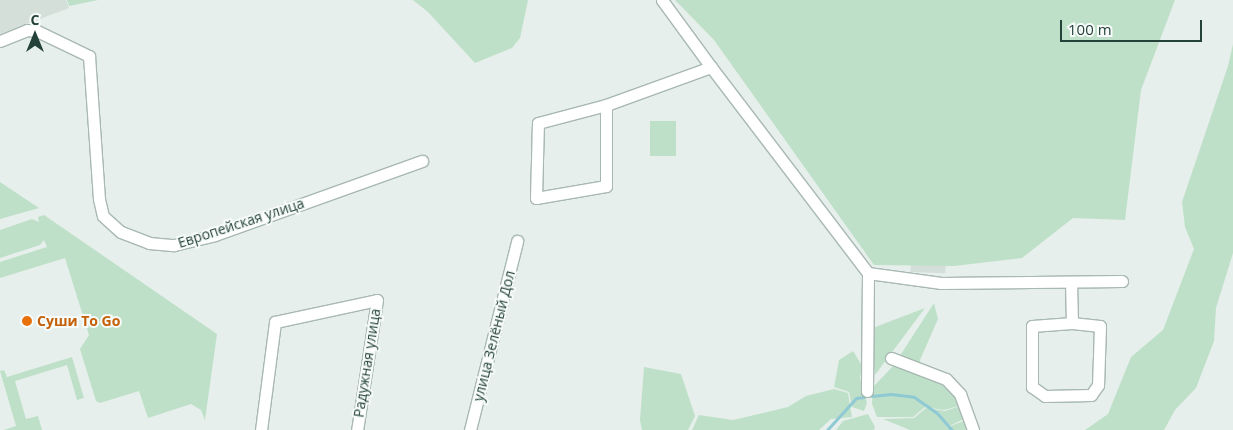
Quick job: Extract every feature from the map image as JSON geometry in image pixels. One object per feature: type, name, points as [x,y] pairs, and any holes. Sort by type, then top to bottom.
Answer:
[{"type":"street","points":[[662,0],[868,273],[867,391]]},
{"type":"street","name":"Европейская улица","points":[[0,40],[27,30],[37,31],[89,56],[99,199],[103,216],[121,232],[149,243],[174,245],[216,235],[422,161]]},
{"type":"street","points":[[606,105],[606,186],[536,198],[538,123],[606,105],[711,67]]},
{"type":"street","name":"улица Зелёный Дол","points":[[470,430],[517,241]]},
{"type":"street","points":[[868,273],[941,283],[1122,281]]},
{"type":"street","points":[[1071,282],[1072,324]]},
{"type":"street","name":"Радужная улица","points":[[261,430],[275,322],[377,300],[357,430]]},
{"type":"street","points":[[1072,324],[1100,326],[1098,385],[1091,395],[1045,396],[1032,387],[1032,326],[1072,324]]},
{"type":"street","points":[[891,358],[946,379],[960,394],[973,430]]},
{"type":"shaded area","points":[[0,0],[66,0],[69,8],[0,34]]},
{"type":"shaded area","points":[[911,255],[946,256],[945,273],[910,272]]},
{"type":"green space","points":[[67,0],[98,0],[69,6]]},
{"type":"green space","points":[[413,0],[528,0],[520,38],[512,48],[475,63],[428,12]]},
{"type":"green space","points":[[675,0],[1175,0],[1141,90],[1125,220],[1073,218],[1022,258],[954,266],[874,265],[714,40]]},
{"type":"green space","points":[[1233,44],[1233,253],[1216,308],[1214,341],[1196,388],[1175,410],[1164,430],[1085,430],[1108,414],[1131,357],[1163,330],[1194,249],[1185,227],[1182,202],[1228,66]]},
{"type":"green space","points":[[650,121],[676,121],[676,156],[650,156]]},
{"type":"green space","points":[[0,182],[39,208],[0,219]]},
{"type":"green space","points":[[44,215],[217,334],[205,420],[201,410],[191,404],[148,418],[139,391],[100,403],[96,401],[80,349],[89,335],[65,258],[0,278],[0,262],[47,247],[44,240],[40,245],[0,258],[0,230],[32,219],[39,222],[38,217]]},
{"type":"green space","points":[[934,303],[938,319],[920,360],[921,373],[944,381],[956,394],[959,406],[944,410],[925,407],[913,417],[877,417],[872,404],[873,387],[894,365]]},
{"type":"green space","points":[[925,308],[875,375],[870,329]]},
{"type":"green space","points":[[853,351],[863,367],[860,377],[867,403],[864,411],[852,407],[849,392],[834,387],[839,360]]},
{"type":"green space","points":[[72,357],[84,398],[77,400],[67,365],[15,381],[26,419],[38,416],[42,430],[4,430],[16,426],[0,371],[4,370],[7,377]]},
{"type":"green space","points":[[644,367],[681,374],[695,416],[688,430],[642,430],[640,420]]},
{"type":"green space","points":[[834,389],[848,393],[852,417],[831,419],[819,430],[692,430],[699,415],[733,420],[788,407],[806,396]]},
{"type":"green space","points":[[960,406],[964,419],[945,428],[964,421],[966,430],[910,430],[883,419],[914,418],[926,408],[945,411]]},
{"type":"green space","points":[[868,414],[875,427],[874,430],[836,430],[843,421]]},
{"type":"waterway","points":[[872,396],[891,394],[914,397],[937,413],[952,430]]},
{"type":"waterway","points":[[827,430],[856,398],[864,397]]},
{"type":"place","name":"Суши To Go","points":[[27,321]]}]
